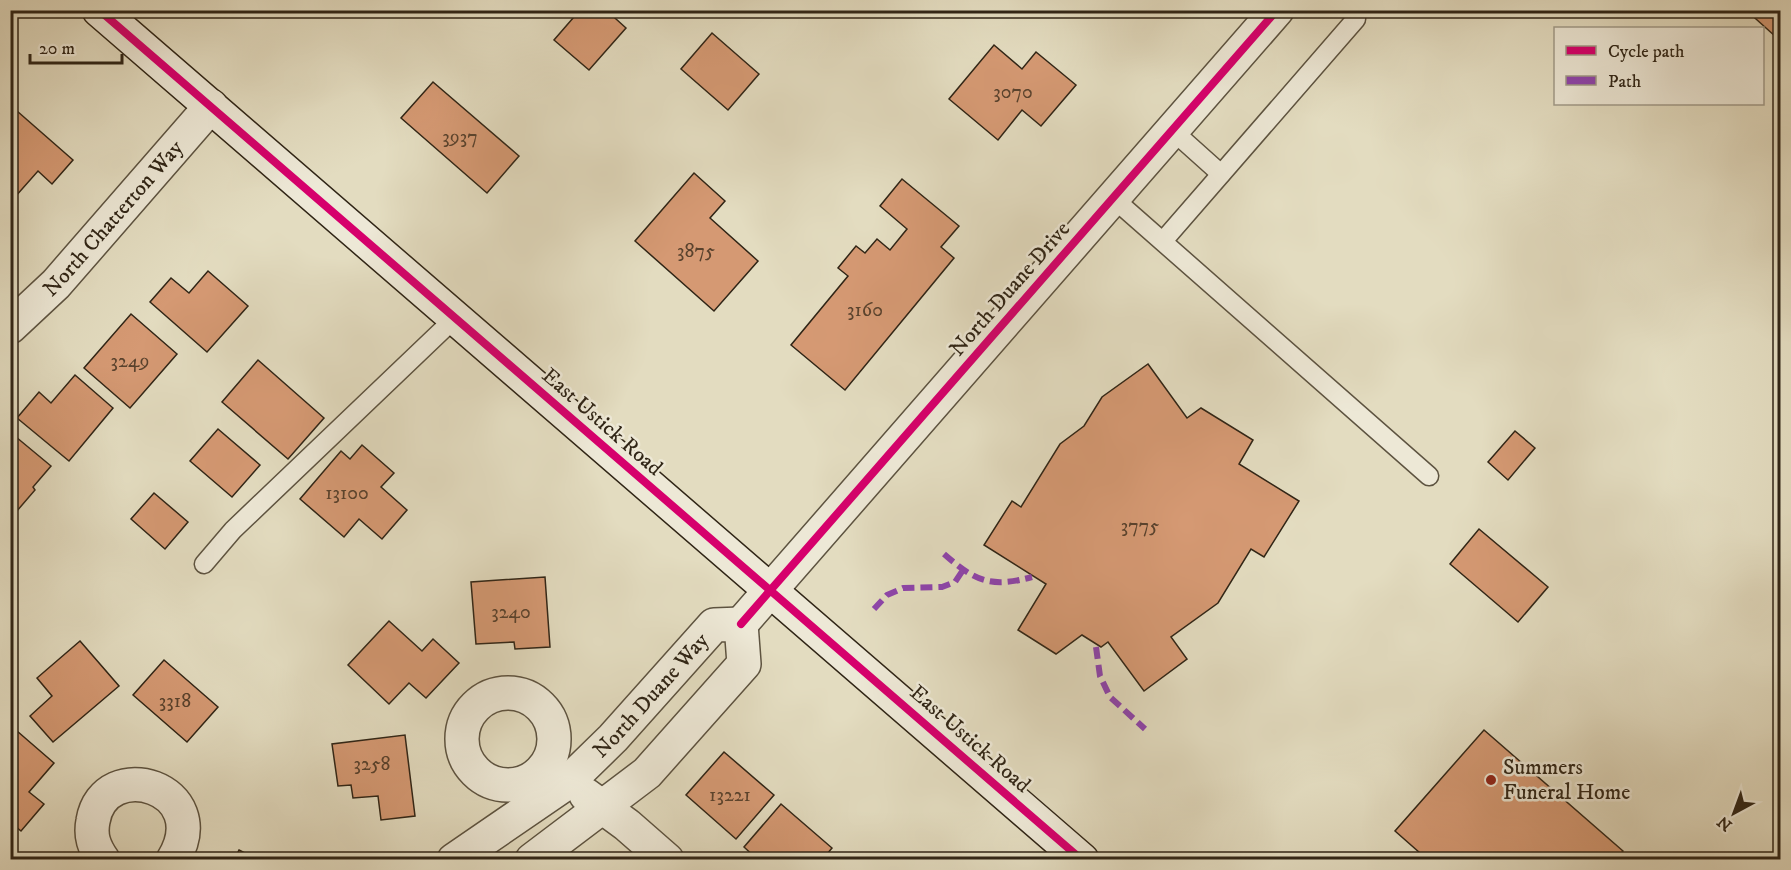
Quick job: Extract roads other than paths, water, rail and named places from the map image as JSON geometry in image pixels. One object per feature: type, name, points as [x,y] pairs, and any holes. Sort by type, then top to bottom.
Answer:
[{"type":"street","name":"East Ustick Road","points":[[99,10],[1082,860]]},
{"type":"street","name":"North Duane Drive","points":[[770,591],[1277,10]]},
{"type":"street","name":"North Chatterton Way","points":[[10,327],[56,284],[211,106]]},
{"type":"street","name":"North Duane Way","points":[[532,860],[647,773],[744,664],[741,624],[770,591]]},
{"type":"street","name":"North Duane Way","points":[[454,860],[556,776],[613,738],[714,625],[741,624]]},
{"type":"street","points":[[556,776],[627,825],[667,860]]},
{"type":"street","points":[[91,856],[94,814],[103,798],[118,788],[136,783],[154,787],[169,796],[180,811],[184,828],[181,846],[173,860]]},
{"type":"lane","points":[[1162,241],[1356,19]]},
{"type":"lane","points":[[1173,130],[1221,174]]},
{"type":"lane","points":[[1113,198],[1429,476]]},
{"type":"lane","points":[[204,564],[240,523],[455,318]]},
{"type":"place","name":"Summers Funeral Home","points":[[1491,780]]}]
